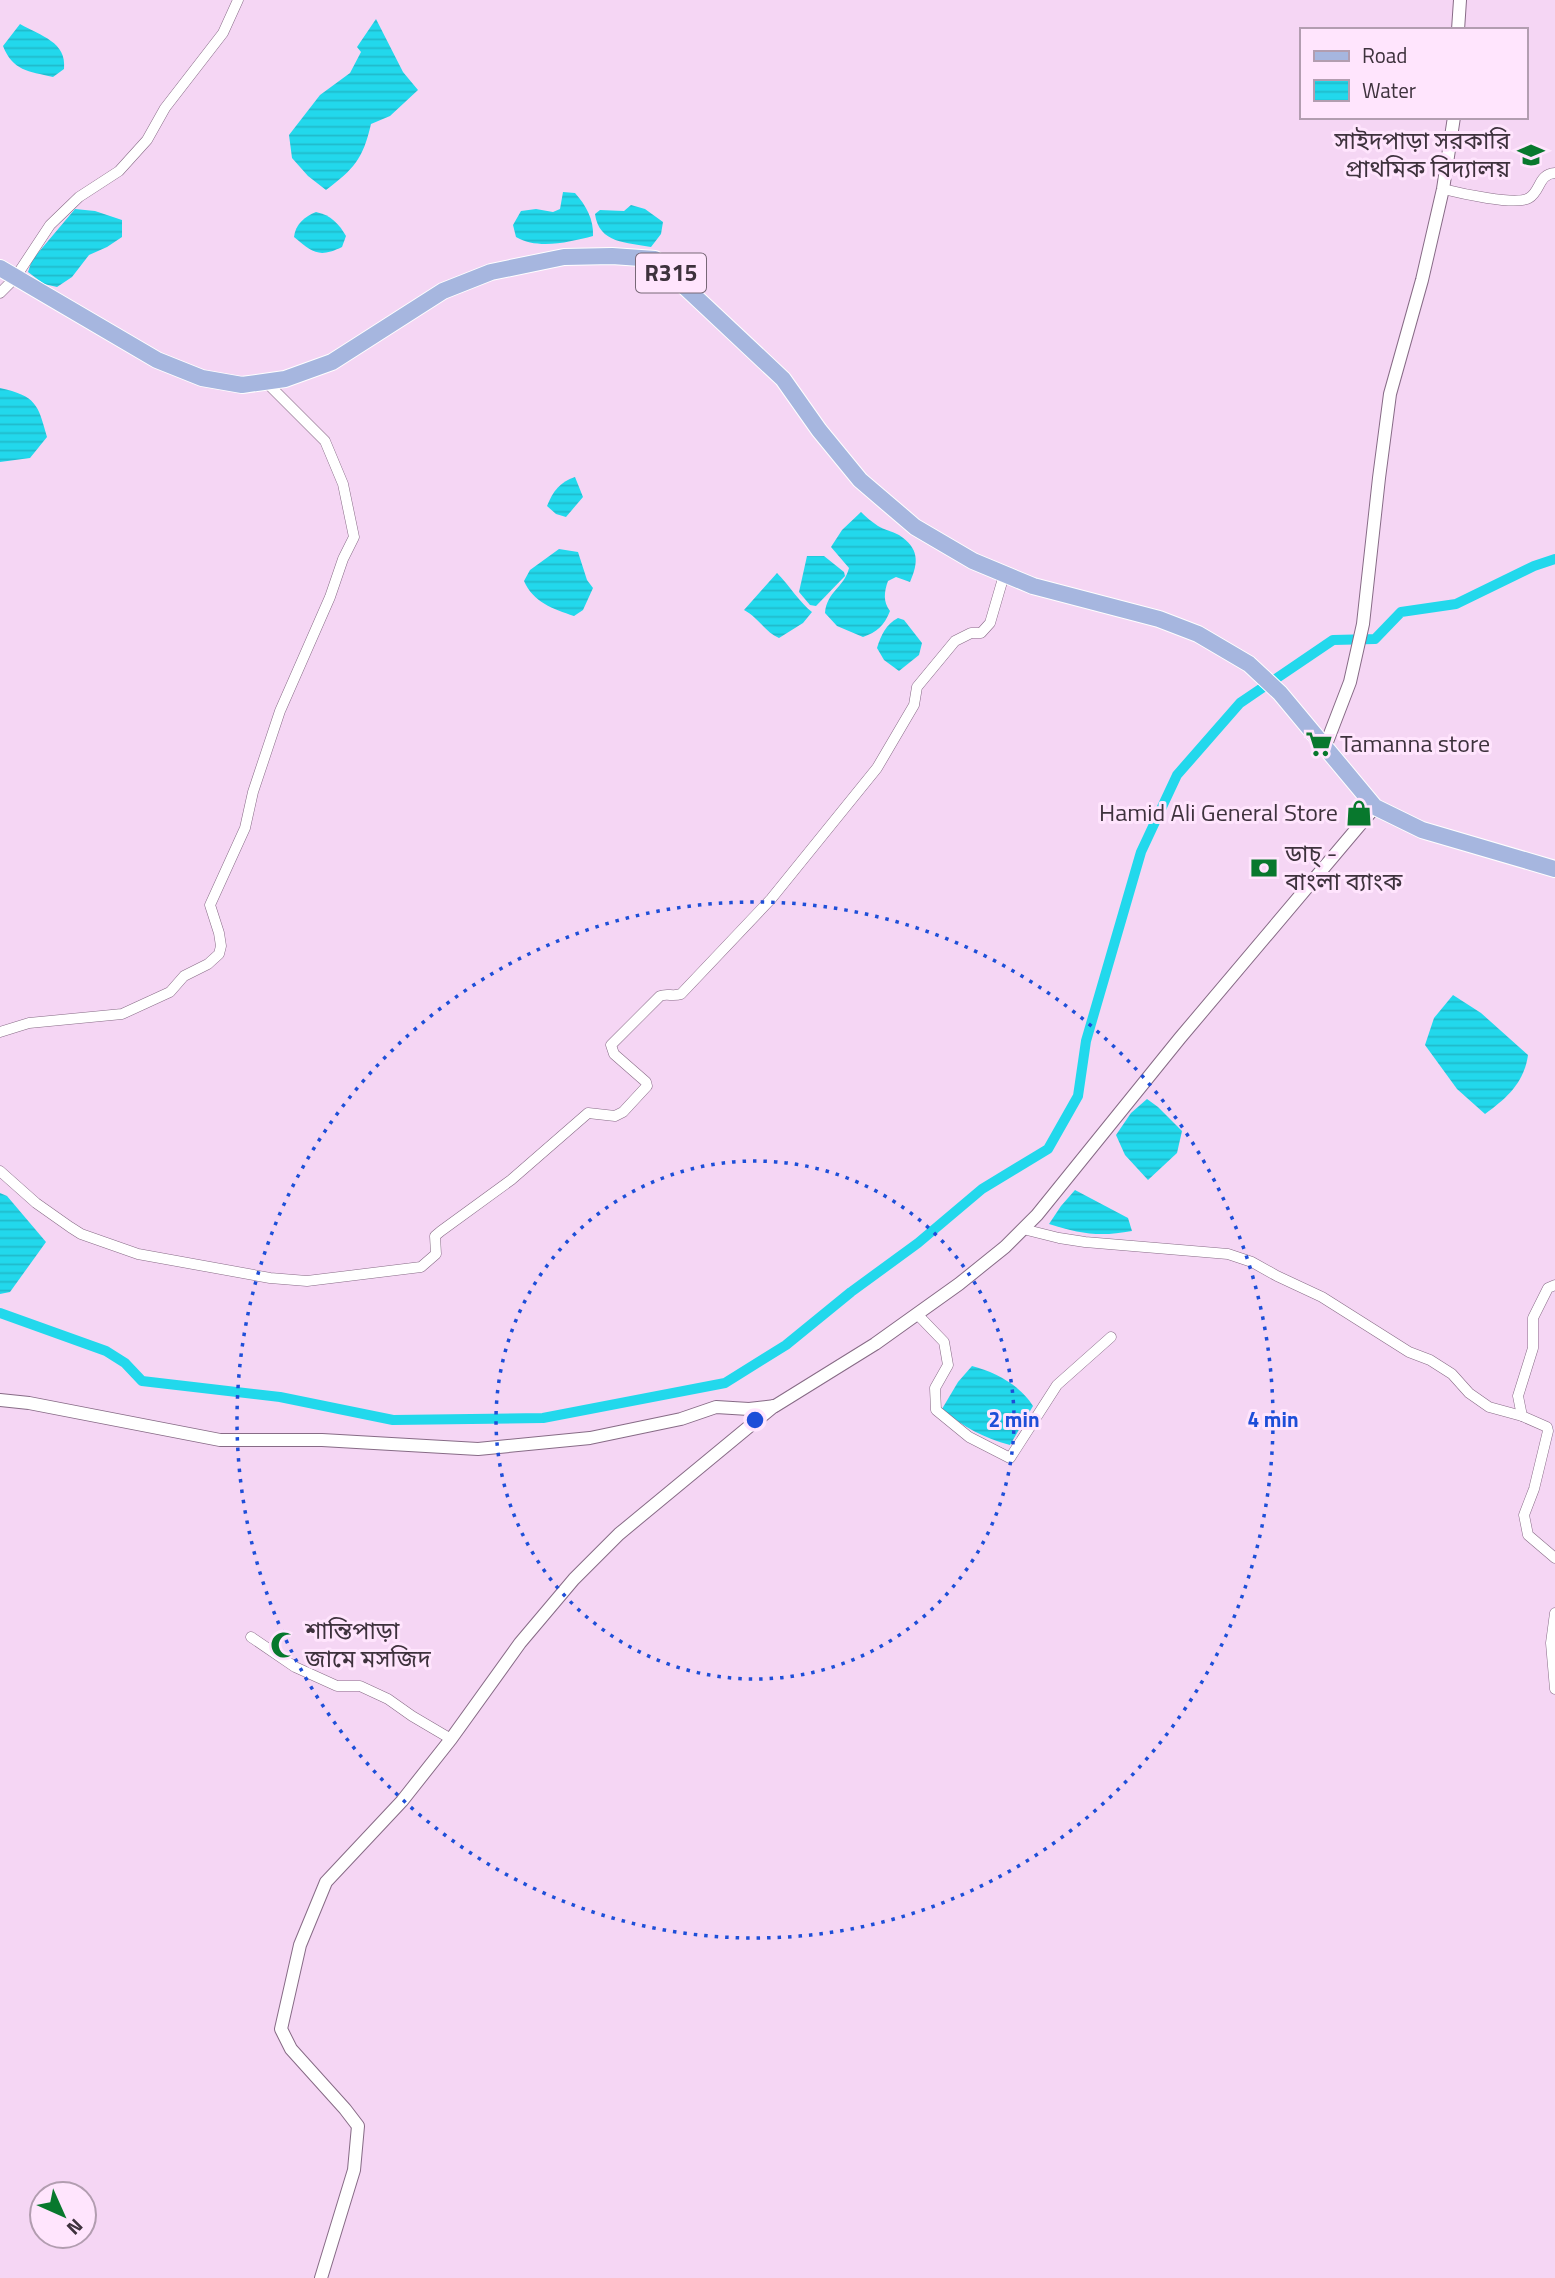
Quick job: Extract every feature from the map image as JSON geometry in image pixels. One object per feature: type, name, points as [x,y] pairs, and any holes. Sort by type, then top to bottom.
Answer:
[{"type":"main road","name":"R315","points":[[0,268],[157,360],[202,378],[242,385],[285,379],[332,362],[443,291],[491,272],[564,257],[655,259],[782,379],[860,480],[915,527],[973,561],[1033,586],[1158,619],[1198,634],[1249,664],[1280,693],[1375,807],[1422,830],[1555,869]]},
{"type":"street","points":[[0,293],[15,278],[50,225],[79,197],[118,171],[147,140],[165,108],[223,33],[238,0]]},
{"type":"street","points":[[1458,28],[1460,0]]},
{"type":"street","points":[[1325,747],[1350,682],[1363,624],[1390,394],[1422,280],[1443,189],[1454,119]]},
{"type":"street","points":[[1443,189],[1487,198],[1523,200],[1532,196],[1544,176],[1555,173]]},
{"type":"street","points":[[0,1032],[29,1023],[122,1014],[170,992],[184,976],[208,964],[219,954],[219,933],[210,905],[245,828],[253,792],[280,711],[330,597],[342,559],[354,537],[343,484],[325,441],[265,382]]},
{"type":"street","points":[[0,1171],[36,1203],[81,1234],[138,1254],[270,1278],[307,1282],[421,1267],[436,1254],[435,1236],[511,1181],[588,1113],[615,1116],[623,1112],[647,1086],[646,1082],[614,1054],[611,1045],[660,996],[665,994],[673,997],[681,994],[771,899],[877,768],[914,705],[917,687],[955,641],[971,633],[981,634],[990,623],[1004,575]]},
{"type":"street","points":[[321,2278],[354,2170],[358,2126],[291,2049],[281,2029],[300,1945],[326,1882],[402,1801],[451,1739],[520,1643],[574,1579],[619,1534],[775,1406],[875,1344],[960,1284],[1023,1229],[1332,855],[1375,807]]},
{"type":"street","points":[[1023,1229],[1085,1242],[1228,1254],[1252,1262],[1322,1297],[1409,1353],[1430,1360],[1452,1374],[1469,1393],[1489,1407],[1522,1416],[1547,1427],[1534,1489],[1524,1516],[1528,1535],[1555,1558]]},
{"type":"street","points":[[1522,1416],[1518,1396],[1533,1348],[1533,1318],[1548,1288],[1555,1285]]},
{"type":"street","points":[[917,1314],[944,1342],[948,1365],[935,1388],[936,1410],[969,1437],[1010,1458],[1057,1385],[1111,1337]]},
{"type":"street","points":[[0,1400],[29,1403],[220,1440],[322,1440],[478,1449],[590,1438],[681,1419],[716,1406],[749,1409],[775,1406]]},
{"type":"street","points":[[1555,1613],[1551,1643],[1555,1689]]},
{"type":"street","points":[[250,1637],[306,1672],[337,1686],[360,1686],[388,1699],[451,1739]]},
{"type":"water","points":[[376,19],[403,72],[418,90],[390,116],[371,124],[361,155],[344,176],[326,190],[308,176],[292,158],[289,135],[320,95],[350,73],[361,52],[357,47]]},
{"type":"water","points":[[20,24],[57,46],[64,60],[64,69],[53,77],[22,69],[12,61],[3,46]]},
{"type":"water","points":[[563,192],[575,193],[583,203],[591,219],[593,236],[544,244],[516,237],[513,225],[521,211],[536,209],[553,212],[560,209]]},
{"type":"water","points":[[631,205],[645,209],[663,222],[661,234],[651,247],[616,240],[602,231],[598,224],[595,214],[600,210],[624,211]]},
{"type":"water","points":[[75,209],[95,211],[122,220],[122,237],[89,255],[72,277],[57,287],[44,284],[28,272],[32,260]]},
{"type":"water","points":[[316,212],[334,221],[346,236],[342,247],[322,253],[316,252],[294,237],[301,222]]},
{"type":"water","points":[[0,388],[21,394],[38,409],[47,437],[30,458],[0,462]]},
{"type":"water","points":[[575,477],[583,497],[566,517],[556,514],[547,506],[549,501],[561,484]]},
{"type":"water","points":[[861,512],[878,526],[906,540],[914,550],[916,562],[910,582],[896,577],[888,581],[885,597],[890,611],[888,616],[880,628],[863,637],[837,626],[825,613],[829,600],[849,568],[831,547],[842,530]]},
{"type":"water","points":[[559,549],[578,552],[587,580],[593,588],[583,610],[574,616],[538,599],[524,581],[530,570]]},
{"type":"water","points":[[807,556],[824,556],[844,572],[845,576],[816,606],[810,605],[799,592]]},
{"type":"water","points":[[777,573],[812,612],[803,623],[779,638],[744,610]]},
{"type":"water","points":[[898,618],[904,620],[922,643],[919,655],[899,671],[884,660],[877,648],[884,630]]},
{"type":"water","points":[[1453,995],[1481,1013],[1528,1055],[1523,1074],[1513,1089],[1485,1114],[1457,1089],[1425,1045],[1434,1018]]},
{"type":"water","points":[[1147,1099],[1182,1131],[1177,1153],[1148,1180],[1125,1155],[1116,1135],[1131,1113]]},
{"type":"water","points":[[1075,1190],[1128,1218],[1132,1231],[1090,1234],[1049,1224]]},
{"type":"water","points":[[0,1193],[7,1196],[46,1242],[10,1292],[0,1294]]},
{"type":"water","points":[[972,1366],[1006,1380],[1028,1398],[1033,1406],[1010,1445],[974,1431],[942,1409],[958,1382]]},
{"type":"waterway","points":[[0,1313],[106,1351],[125,1363],[142,1381],[280,1397],[393,1420],[543,1418],[725,1383],[786,1345],[851,1292],[918,1243],[982,1189],[1048,1149],[1078,1096],[1086,1041],[1141,852],[1177,775],[1240,703],[1333,640],[1375,639],[1401,612],[1456,604],[1534,566],[1555,559]]},
{"type":"place","name":"সাইদপাড়া সরকারি প্রাথমিক বিদ্যালয়","points":[[1531,155]]},
{"type":"place","name":"Tamanna store","points":[[1319,744]]},
{"type":"place","name":"Hamid Ali General Store","points":[[1359,813]]},
{"type":"place","name":"ডাচ্ - বাংলা ব্যাংক","points":[[1264,868]]},
{"type":"place","name":"শান্তিপাড়া জামে মসজিদ","points":[[284,1645]]}]
